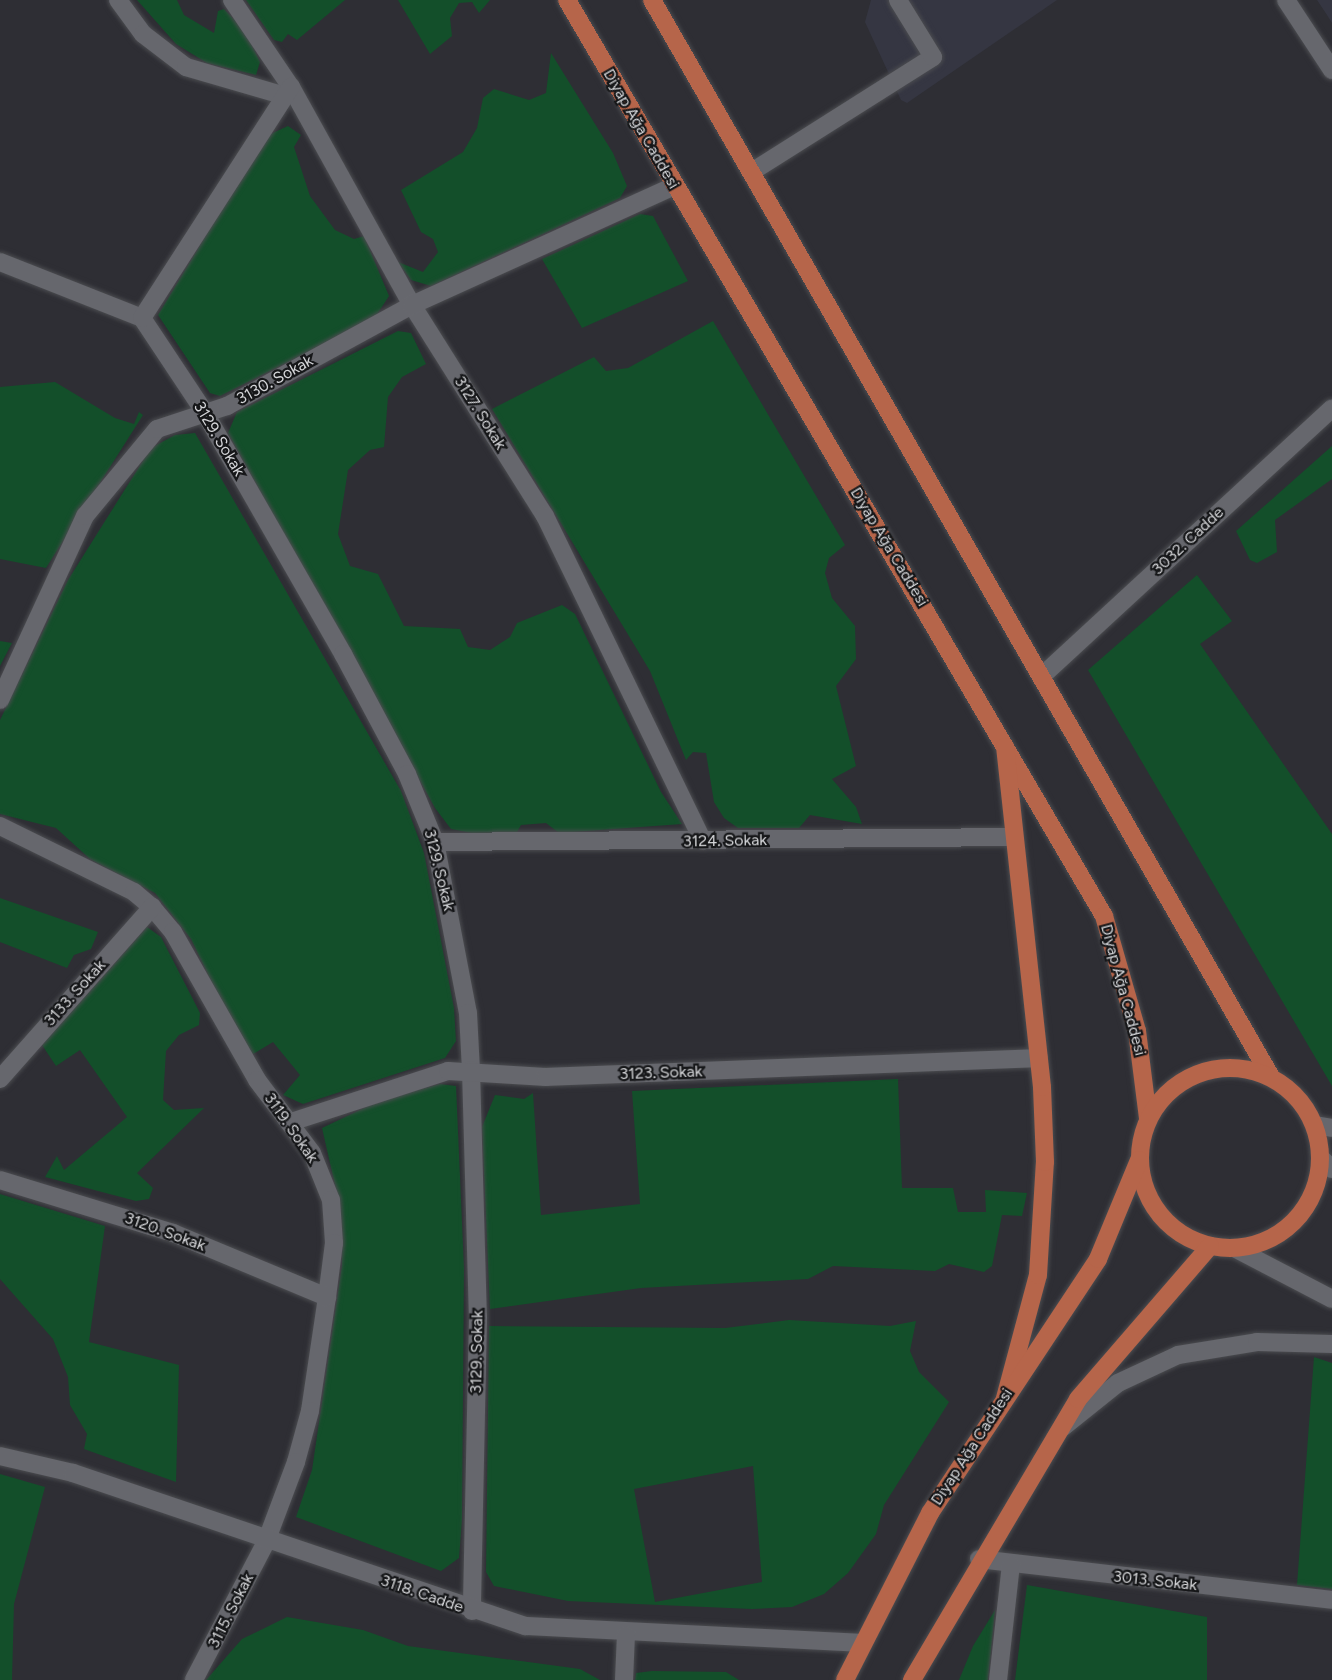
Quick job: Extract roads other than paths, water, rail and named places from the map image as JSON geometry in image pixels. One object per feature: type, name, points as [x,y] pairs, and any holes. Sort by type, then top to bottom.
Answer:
[{"type":"main road","name":"Diyap Ağa Caddesi","points":[[567,0],[674,186],[1005,740],[1104,916],[1137,1031],[1148,1118],[1139,1161],[1098,1259],[930,1513],[860,1642],[845,1680]]},
{"type":"main road","name":"Diyap Ağa Caddesi","points":[[652,0],[1043,675],[1271,1077],[1297,1097],[1314,1125],[1326,1163],[1316,1184],[1286,1229],[1236,1249],[1210,1246],[1182,1235],[1159,1216],[1145,1190],[1139,1161]]},
{"type":"main road","points":[[1005,740],[1039,1058],[1045,1162],[1039,1265],[1005,1398]]},
{"type":"main road","name":"Diyap Ağa Caddesi","points":[[1148,1118],[1174,1087],[1201,1072],[1232,1068],[1271,1077]]},
{"type":"main road","points":[[912,1680],[979,1559],[1058,1431],[1104,1364],[1210,1246]]},
{"type":"street","points":[[0,262],[142,318],[288,92],[186,67],[143,34],[118,0]]},
{"type":"street","name":"3127. Sokak","points":[[232,0],[412,305],[545,516],[703,841]]},
{"type":"street","points":[[753,171],[933,57],[898,0]]},
{"type":"street","points":[[1286,0],[1332,70]]},
{"type":"street","name":"3130. Sokak","points":[[0,700],[85,516],[145,439],[176,421],[227,406],[412,305],[674,186]]},
{"type":"street","name":"3129. Sokak","points":[[142,318],[205,413],[349,664],[407,774],[435,842],[468,1013],[471,1070],[478,1317],[472,1611]]},
{"type":"street","name":"3032. Cadde","points":[[1043,675],[1332,408]]},
{"type":"street","name":"3119. Sokak","points":[[0,826],[134,892],[152,907],[173,932],[256,1080],[291,1122],[312,1153],[331,1200],[334,1243],[310,1411],[266,1542]]},
{"type":"street","name":"3124. Sokak","points":[[435,842],[1014,837]]},
{"type":"street","name":"3133. Sokak","points":[[0,1079],[152,907]]},
{"type":"street","name":"3123. Sokak","points":[[291,1122],[427,1075],[471,1070],[546,1077],[1039,1058]]},
{"type":"street","points":[[1314,1125],[1332,1128]]},
{"type":"street","name":"3120. Sokak","points":[[0,1180],[173,1233],[327,1297]]},
{"type":"street","points":[[1236,1249],[1332,1299]]},
{"type":"street","points":[[1058,1431],[1118,1383],[1178,1355],[1257,1342],[1332,1344]]},
{"type":"street","name":"3118. Cadde","points":[[0,1456],[72,1473],[266,1542],[472,1611],[526,1626],[626,1635],[860,1642]]},
{"type":"street","name":"3115. Sokak","points":[[194,1680],[266,1542]]},
{"type":"street","name":"3013. Sokak","points":[[979,1559],[1011,1565],[1332,1600]]},
{"type":"street","points":[[998,1680],[1011,1565]]},
{"type":"street","points":[[624,1680],[626,1635]]}]
